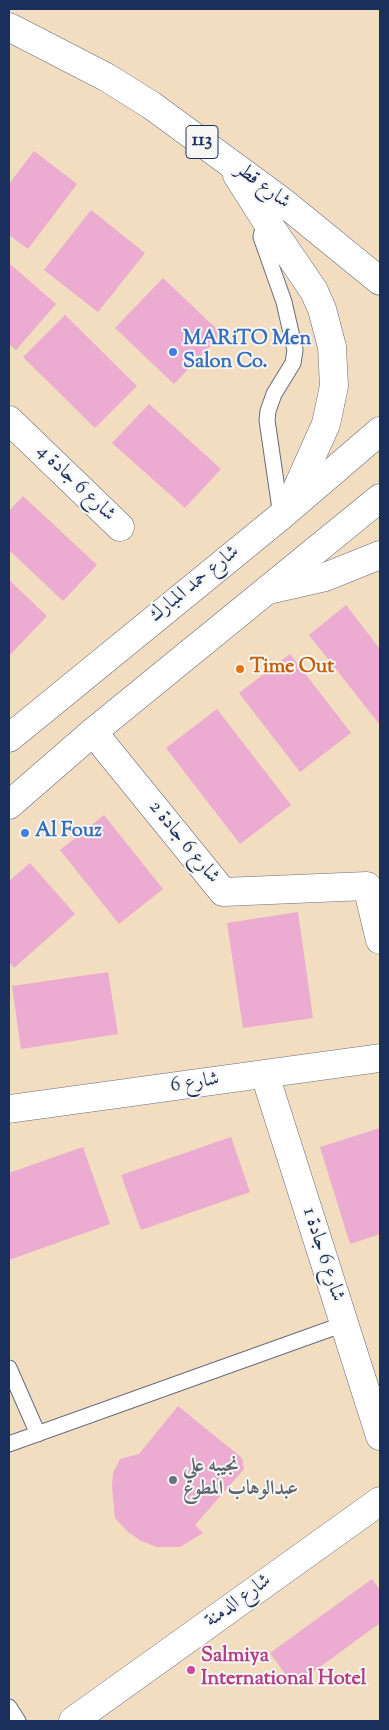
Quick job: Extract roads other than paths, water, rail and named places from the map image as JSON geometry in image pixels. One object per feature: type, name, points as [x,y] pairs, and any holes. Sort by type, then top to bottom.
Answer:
[{"type":"main road","name":"شارع قطر","points":[[9,27],[106,77],[152,105],[283,202],[380,281]]},
{"type":"main road","points":[[230,163],[265,219],[304,274],[318,300],[328,328],[334,360],[334,386],[326,424],[284,512]]},
{"type":"main road","name":"شارع 6 جادة 4","points":[[9,420],[120,527]]},
{"type":"main road","name":"شارع حمد المبارك","points":[[12,730],[284,512],[380,431]]},
{"type":"main road","points":[[9,805],[93,732],[380,498]]},
{"type":"main road","points":[[268,590],[325,577],[380,555]]},
{"type":"main road","name":"شارع 6 جادة 2","points":[[93,732],[223,892],[367,886],[380,940]]},
{"type":"main road","name":"شارع 6","points":[[9,1109],[380,1058]]},
{"type":"main road","name":"شارع 6 جادة 1","points":[[264,1074],[380,1436]]},
{"type":"main road","name":"شارع الدمنة","points":[[72,1721],[380,1501]]},
{"type":"lane","points":[[265,219],[261,237],[284,302],[295,350],[293,364],[274,394],[267,420],[284,512]]},
{"type":"lane","points":[[9,1444],[344,1324]]},
{"type":"lane","points":[[9,1368],[38,1434]]},
{"type":"lane","points":[[9,1707],[18,1721]]},
{"type":"place","name":"MARiTO Men Salon Co.","points":[[173,352]]},
{"type":"place","name":"Time Out","points":[[240,669]]},
{"type":"place","name":"Al Fouz","points":[[25,833]]},
{"type":"place","name":"نجيبه علي عبدالوهاب المطوع","points":[[173,1480]]},
{"type":"place","name":"Salmiya International Hotel","points":[[191,1670]]}]
